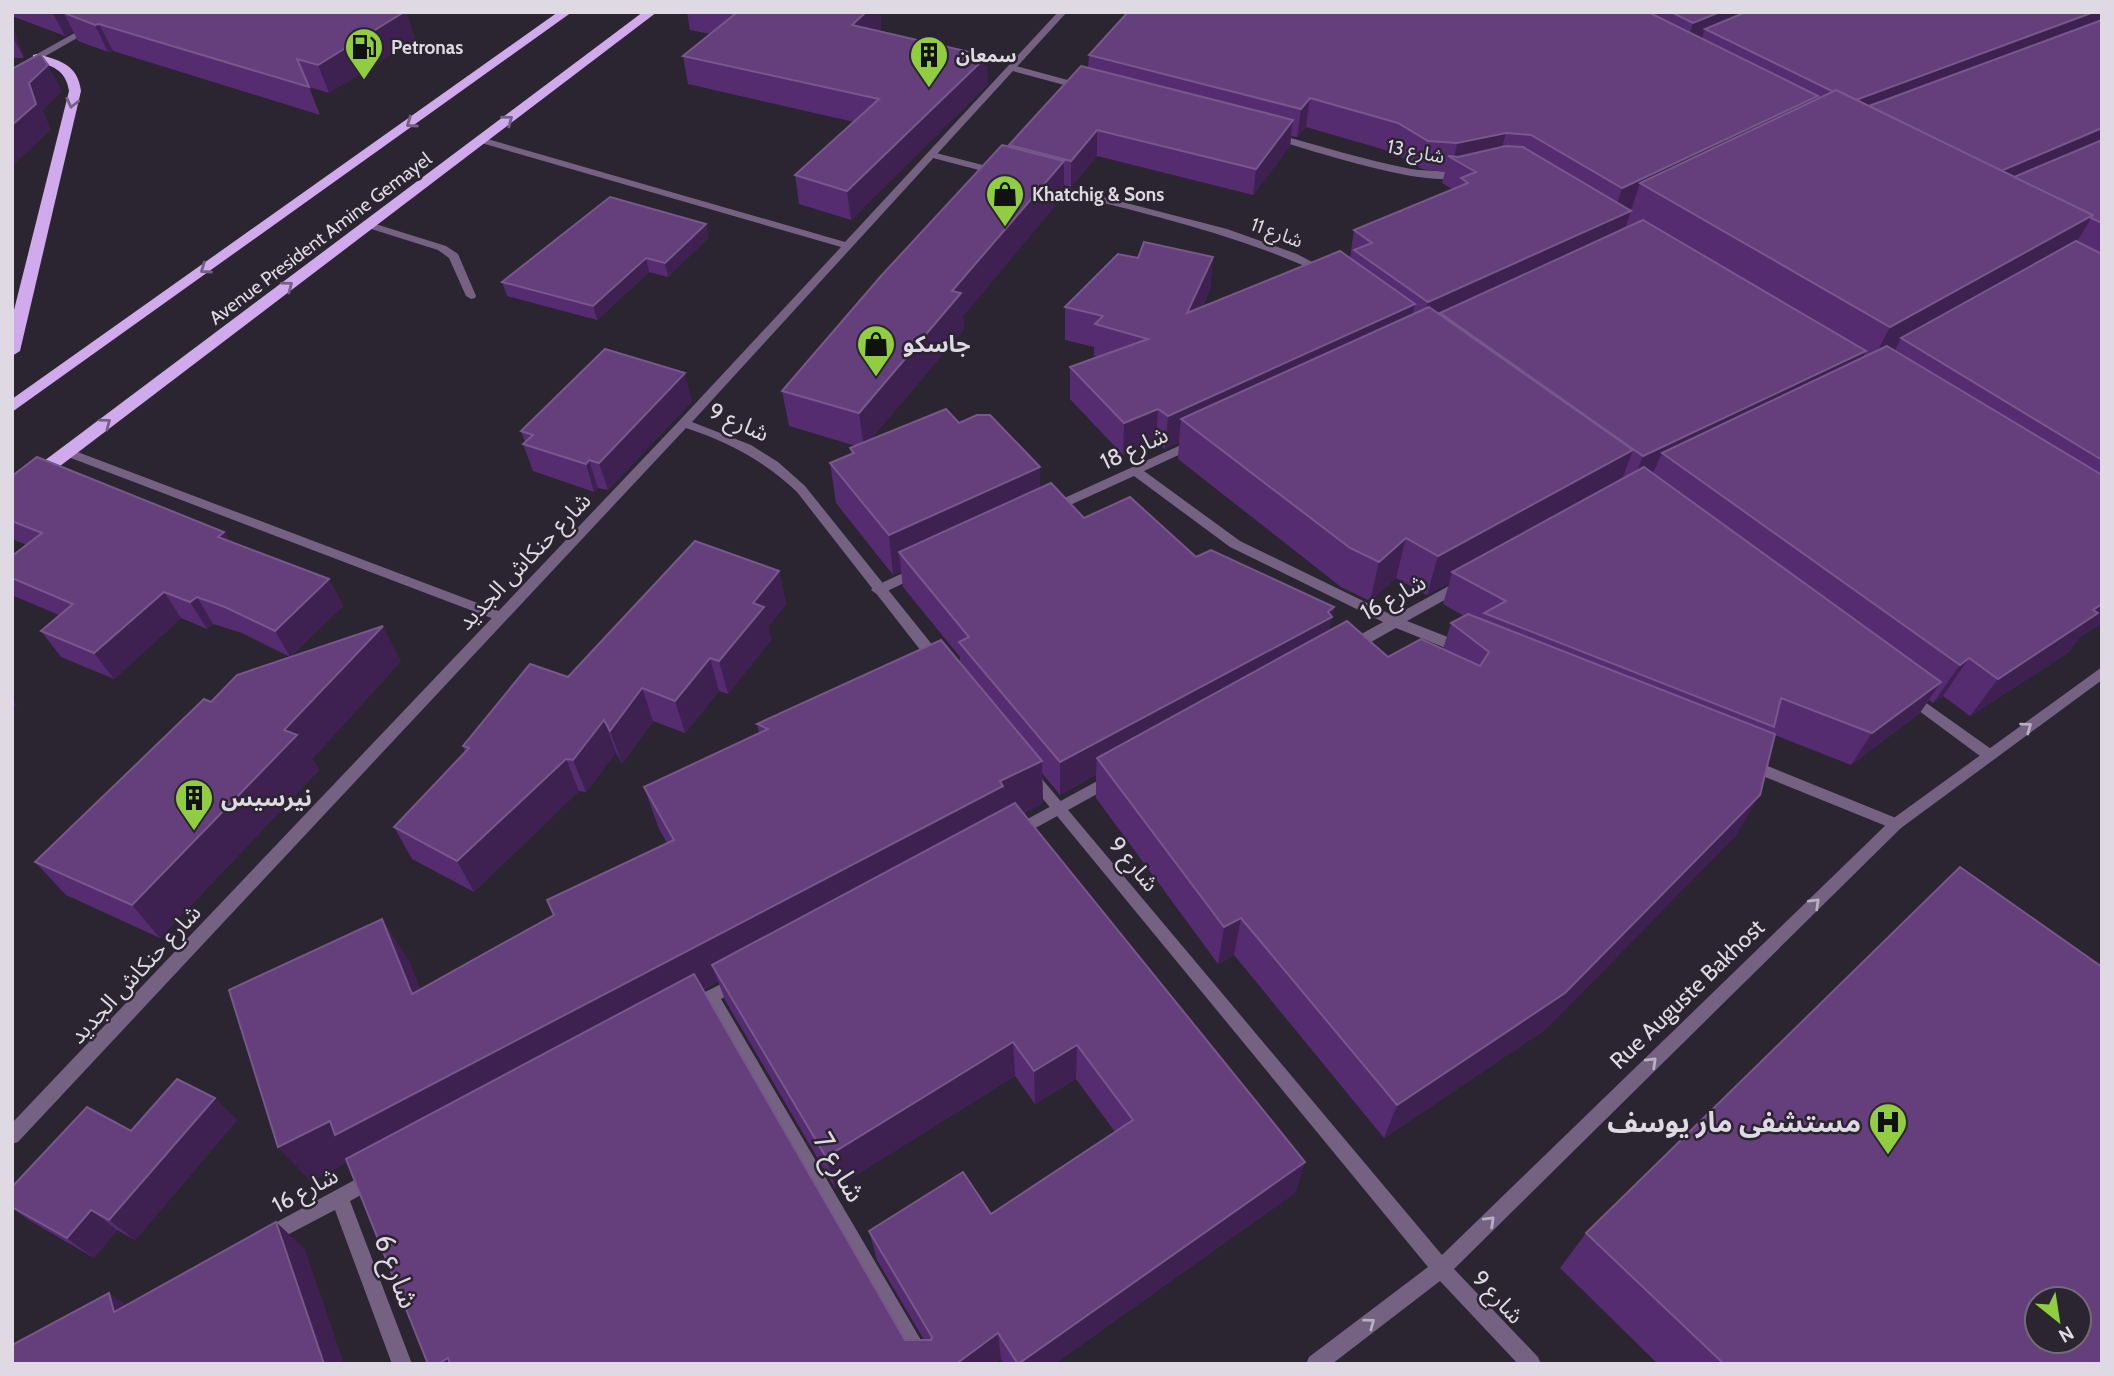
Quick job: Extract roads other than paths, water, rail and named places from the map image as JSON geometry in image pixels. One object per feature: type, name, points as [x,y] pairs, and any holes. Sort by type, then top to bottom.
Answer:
[{"type":"highway","name":"Avenue President Amine Gemayel","points":[[12,407],[566,12]]},
{"type":"highway","name":"Avenue President Amine Gemayel","points":[[12,494],[651,12]]},
{"type":"highway","points":[[12,351],[75,91],[69,71],[60,63],[37,58]]},
{"type":"street","points":[[12,72],[119,12]]},
{"type":"street","name":"شارع حنكاش الجديد","points":[[12,1136],[684,423],[1063,12]]},
{"type":"street","points":[[1012,68],[1091,89]]},
{"type":"street","name":"شارع 13","points":[[1263,134],[1422,175],[1451,178],[1471,173]]},
{"type":"street","points":[[481,140],[846,245]]},
{"type":"street","points":[[932,155],[1010,176]]},
{"type":"street","name":"شارع 11","points":[[1036,182],[1231,234],[1297,257],[1341,280]]},
{"type":"street","points":[[369,225],[442,248],[454,256],[471,296]]},
{"type":"street","name":"شارع 9","points":[[684,423],[747,446],[777,465],[801,489],[878,590],[947,673]]},
{"type":"street","name":"شارع 18","points":[[1037,516],[1210,436]]},
{"type":"street","points":[[67,452],[499,617]]},
{"type":"street","points":[[1135,470],[1235,544],[1395,622],[1472,653]]},
{"type":"street","points":[[878,590],[927,567]]},
{"type":"street","name":"شارع 16","points":[[1335,655],[1478,576]]},
{"type":"street","name":"Rue Auguste Bakhost","points":[[1316,1364],[1441,1269],[1896,824],[2102,672]]},
{"type":"street","points":[[1900,689],[1989,755]]},
{"type":"street","points":[[1729,757],[1896,824]]},
{"type":"street","name":"شارع 9","points":[[1024,767],[1441,1269],[1531,1364]]},
{"type":"street","points":[[1004,839],[1130,769]]},
{"type":"street","points":[[675,1016],[748,977]]},
{"type":"street","name":"شارع 7","points":[[711,997],[925,1364]]},
{"type":"street","name":"شارع 16","points":[[256,1242],[387,1171]]},
{"type":"street","name":"شارع 6","points":[[339,1197],[402,1364]]},
{"type":"place","name":"Petronas","points":[[364,81]]},
{"type":"place","name":"سمعان","points":[[929,89]]},
{"type":"place","name":"Khatchig & Sons","points":[[1005,228]]},
{"type":"place","name":"جاسكو","points":[[876,378]]},
{"type":"place","name":"نيرسيس","points":[[194,832]]},
{"type":"place","name":"مستشفى مار يوسف","points":[[1888,1156]]}]
